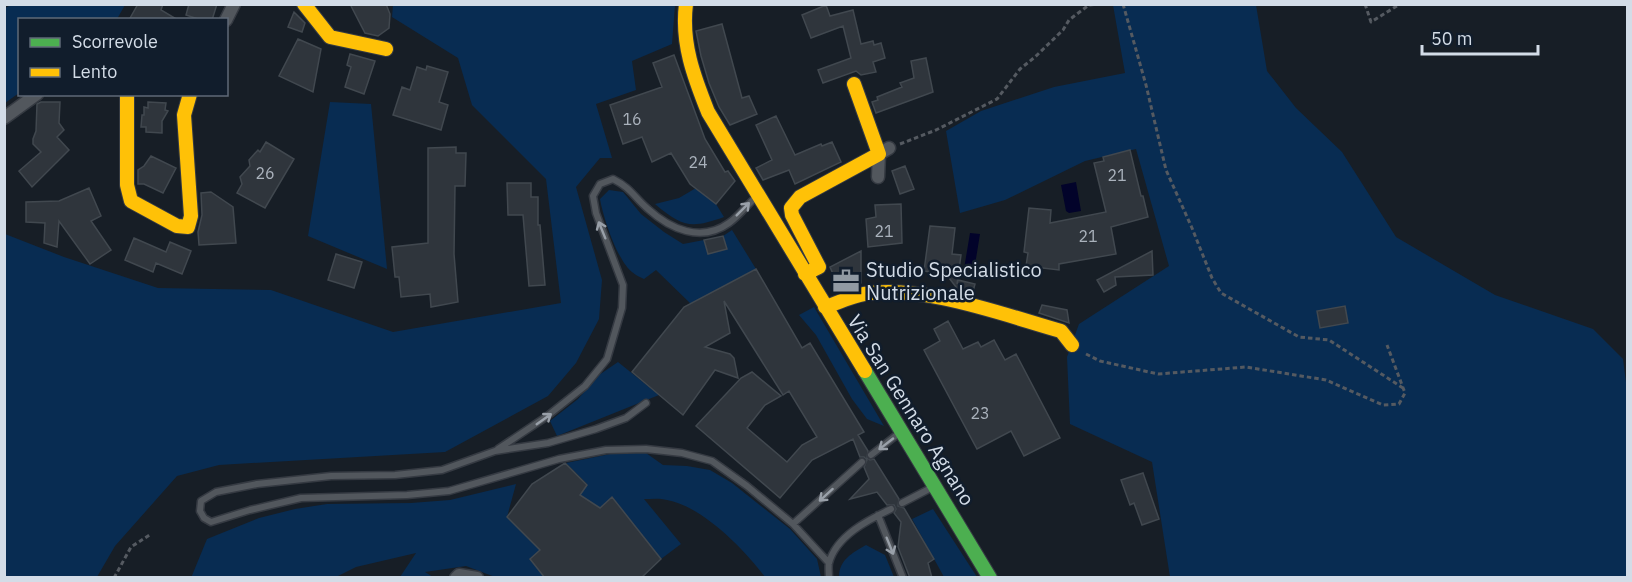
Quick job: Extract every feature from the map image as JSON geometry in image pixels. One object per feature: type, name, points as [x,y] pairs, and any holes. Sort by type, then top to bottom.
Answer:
[{"type":"street","points":[[227,18],[234,4]]},
{"type":"street","points":[[304,4],[330,38],[386,49]]},
{"type":"street","name":"Via San Gennaro Agnano","points":[[686,4],[684,14],[689,66],[708,112],[990,578]]},
{"type":"street","points":[[854,84],[884,151],[878,177]]},
{"type":"street","points":[[4,118],[34,96]]},
{"type":"street","points":[[127,96],[127,184],[131,201],[177,226],[188,227],[190,216],[184,115],[189,96]]},
{"type":"street","points":[[805,274],[819,267],[792,215],[791,208],[800,197],[884,151]]},
{"type":"street","points":[[825,307],[862,294],[884,292],[929,295],[1061,331],[1072,345]]},
{"type":"street","points":[[456,578],[459,575],[477,578]]},
{"type":"lane","points":[[495,451],[546,417],[585,386],[607,359],[622,308],[623,285],[596,213],[593,196],[600,184],[613,179],[627,185],[662,221],[677,230],[695,232],[714,230],[729,223],[757,195]]},
{"type":"lane","points":[[646,403],[626,418],[596,429],[548,443],[495,451],[442,470],[396,475],[331,476],[257,484],[216,492],[201,501],[200,512],[211,522],[301,498],[407,495],[449,491],[559,459],[606,450],[646,449],[682,453],[712,461],[793,524],[829,563]]},
{"type":"lane","points":[[871,455],[901,432]]},
{"type":"lane","points":[[793,524],[862,462]]},
{"type":"lane","points":[[902,503],[935,486]]},
{"type":"lane","points":[[829,578],[829,563],[841,541],[878,515],[891,509]]},
{"type":"lane","points":[[878,515],[903,578]]},
{"type":"path","points":[[884,151],[936,130],[997,99],[1020,69],[1064,30],[1069,20],[1089,5],[1097,4]]},
{"type":"path","points":[[1123,4],[1146,85],[1166,170],[1212,278],[1221,293],[1299,337],[1329,340],[1403,388]]},
{"type":"path","points":[[1365,4],[1371,22],[1400,4]]},
{"type":"path","points":[[1443,4],[1468,4]]},
{"type":"path","points":[[1072,345],[1100,361],[1158,374],[1246,368],[1326,380],[1383,405],[1399,404],[1405,393],[1387,345]]},
{"type":"path","points":[[114,578],[130,547],[151,534]]},
{"type":"shaded area","points":[[11,4],[125,5],[118,18],[18,18],[18,94],[5,103],[5,8]]},
{"type":"shaded area","points":[[393,5],[675,5],[672,44],[632,61],[636,90],[596,104],[612,158],[600,158],[576,187],[602,280],[599,319],[576,363],[548,396],[445,452],[219,465],[177,476],[115,546],[97,577],[5,577],[5,234],[64,257],[158,288],[271,290],[393,332],[561,303],[546,179],[472,105],[458,58],[392,17]]},
{"type":"shaded area","points":[[1113,5],[1256,5],[1267,71],[1296,108],[1342,152],[1396,237],[1495,295],[1593,329],[1623,359],[1628,398],[1627,577],[1170,577],[1152,462],[1070,424],[1067,357],[1079,324],[1169,266],[1136,149],[1085,161],[1005,200],[960,213],[946,131],[981,111],[1054,87],[1125,73]]},
{"type":"shaded area","points":[[330,102],[371,104],[387,269],[308,236]]},
{"type":"shaded area","points":[[1076,182],[1081,211],[1069,213],[1066,211],[1061,185]]},
{"type":"shaded area","points":[[696,188],[716,204],[724,217],[703,223],[687,224],[655,204],[679,198]]},
{"type":"shaded area","points":[[609,190],[623,192],[641,214],[683,244],[704,240],[726,249],[723,236],[732,230],[756,269],[691,304],[656,270],[644,279],[638,276],[626,266],[607,227],[600,199]]},
{"type":"shaded area","points":[[970,233],[980,234],[974,271],[964,269]]},
{"type":"shaded area","points":[[814,307],[884,426],[867,419],[852,399],[816,335],[799,315]]},
{"type":"shaded area","points":[[618,362],[659,395],[557,436],[550,421],[578,399],[599,375]]},
{"type":"shaded area","points":[[615,453],[646,453],[663,465],[710,470],[732,483],[790,529],[817,559],[821,577],[765,577],[734,542],[708,520],[680,504],[667,500],[644,499],[681,544],[661,559],[612,497],[600,508],[580,495],[587,484],[566,463]]},
{"type":"shaded area","points":[[516,484],[507,517],[528,538],[546,544],[530,559],[544,577],[495,577],[466,566],[425,572],[433,577],[400,577],[416,553],[356,567],[336,577],[191,578],[207,539],[259,518],[327,504],[450,500]]},
{"type":"shaded area","points":[[933,509],[977,577],[944,577],[912,519]]},
{"type":"shaded area","points":[[866,545],[885,555],[894,577],[839,577],[844,562],[851,554]]},
{"type":"building","points":[[138,4],[163,4],[161,10],[175,18],[130,18]]},
{"type":"building","points":[[189,4],[217,4],[213,18],[195,18],[186,15]]},
{"type":"building","points":[[350,4],[386,4],[390,14],[389,28],[378,36],[365,33]]},
{"type":"building","points":[[826,5],[830,16],[853,10],[861,44],[873,41],[874,45],[881,43],[885,58],[873,62],[876,72],[861,75],[856,71],[823,83],[818,70],[851,58],[843,26],[811,38],[802,15]]},
{"type":"building","points":[[294,12],[305,23],[302,32],[288,27]]},
{"type":"building","points":[[722,24],[742,98],[749,96],[757,114],[730,125],[709,83],[696,31]]},
{"type":"building","points":[[298,39],[321,49],[313,92],[279,76]]},
{"type":"building","points":[[350,54],[375,61],[364,94],[345,87],[351,67],[347,65]]},
{"type":"building","points":[[674,55],[705,139],[725,172],[728,171],[735,181],[716,204],[690,184],[671,153],[652,162],[642,137],[623,144],[610,105],[662,87],[653,63]]},
{"type":"building","points":[[926,58],[933,92],[876,113],[872,102],[878,100],[877,97],[902,87],[900,83],[914,78],[911,61]]},
{"type":"building","points":[[427,66],[448,72],[439,102],[448,105],[441,130],[393,115],[402,87],[410,90],[417,67],[426,70]]},
{"type":"building","points":[[60,102],[59,123],[64,130],[57,137],[69,150],[32,187],[19,171],[41,152],[33,144],[33,139],[36,131],[37,104]]},
{"type":"building","points":[[148,102],[166,103],[165,110],[168,111],[162,121],[162,133],[146,132],[146,127],[141,127],[144,107],[148,108]]},
{"type":"building","points":[[776,116],[795,155],[832,142],[841,162],[795,184],[789,170],[763,180],[756,168],[772,160],[756,125]]},
{"type":"building","points":[[266,142],[294,159],[265,208],[237,193],[242,184],[240,177],[250,166],[249,160],[258,150],[260,152]]},
{"type":"building","points":[[456,147],[456,153],[466,153],[465,186],[455,186],[454,254],[458,302],[431,307],[430,294],[401,297],[399,277],[395,277],[392,247],[428,243],[428,148]]},
{"type":"building","points":[[1130,150],[1148,217],[1111,227],[1116,254],[1059,264],[1059,270],[1026,266],[1028,253],[1024,252],[1029,208],[1051,210],[1050,223],[1106,212],[1094,163],[1104,161],[1103,157]]},
{"type":"building","points":[[151,156],[176,168],[163,193],[144,184],[138,184],[138,170]]},
{"type":"building","points":[[905,166],[914,189],[900,194],[892,171]]},
{"type":"building","points":[[507,183],[531,183],[531,197],[538,197],[538,225],[540,225],[545,285],[529,286],[523,215],[508,215]]},
{"type":"building","points":[[89,188],[101,216],[91,221],[111,250],[90,264],[59,221],[57,247],[44,243],[45,223],[26,222],[26,202],[59,201]]},
{"type":"building","points":[[211,192],[233,207],[236,243],[199,245],[198,232],[202,215],[201,193]]},
{"type":"building","points":[[901,204],[902,243],[868,247],[866,219],[876,217],[875,205]]},
{"type":"building","points":[[930,226],[955,228],[952,254],[961,255],[957,284],[958,280],[975,284],[972,295],[955,291],[956,287],[946,274],[924,271]]},
{"type":"building","points":[[723,236],[727,249],[708,254],[704,240]]},
{"type":"building","points":[[134,238],[166,252],[170,242],[191,251],[182,274],[156,263],[153,272],[125,260]]},
{"type":"building","points":[[861,251],[861,283],[840,290],[830,267]]},
{"type":"building","points":[[1152,251],[1153,275],[1115,277],[1116,285],[1104,292],[1097,280]]},
{"type":"building","points":[[336,254],[362,262],[354,288],[328,280]]},
{"type":"building","points":[[756,269],[802,348],[810,343],[864,432],[858,435],[868,451],[867,458],[874,459],[899,499],[898,506],[904,508],[934,559],[928,563],[932,578],[910,578],[898,547],[901,522],[894,513],[896,509],[894,505],[887,505],[877,492],[850,499],[869,479],[864,467],[867,460],[860,457],[853,439],[812,460],[780,498],[696,426],[741,378],[752,372],[781,396],[765,405],[747,428],[787,462],[802,445],[817,437],[789,391],[783,395],[724,301],[730,333],[705,347],[730,354],[734,358],[738,378],[715,370],[683,415],[632,372],[684,307]]},
{"type":"building","points":[[1042,305],[1067,310],[1069,323],[1039,313]]},
{"type":"building","points":[[1345,306],[1348,323],[1320,328],[1317,311]]},
{"type":"building","points":[[948,321],[963,349],[978,342],[981,347],[994,340],[1005,360],[1016,354],[1060,438],[1024,456],[1011,431],[977,449],[924,350],[940,341],[934,329]]},
{"type":"building","points":[[565,463],[587,485],[580,495],[600,508],[612,497],[661,559],[641,578],[545,578],[530,559],[540,550],[507,517],[532,484]]},
{"type":"building","points":[[1143,473],[1159,519],[1142,525],[1134,503],[1130,505],[1121,480]]},
{"type":"traffic: fast","points":[[865,371],[990,578]]},
{"type":"traffic: slow","points":[[304,4],[330,37],[386,49]]},
{"type":"traffic: slow","points":[[686,4],[687,46],[708,112],[865,371]]},
{"type":"traffic: slow","points":[[805,274],[819,267],[792,215],[791,208],[800,197],[879,154],[854,84]]},
{"type":"traffic: slow","points":[[127,96],[127,185],[131,201],[177,226],[188,227],[191,216],[184,115],[189,96]]},
{"type":"traffic: slow","points":[[825,307],[864,294],[911,293],[963,303],[1061,331],[1072,345]]},
{"type":"place","name":"Studio Specialistico Nutrizionale","points":[[846,281]]}]
